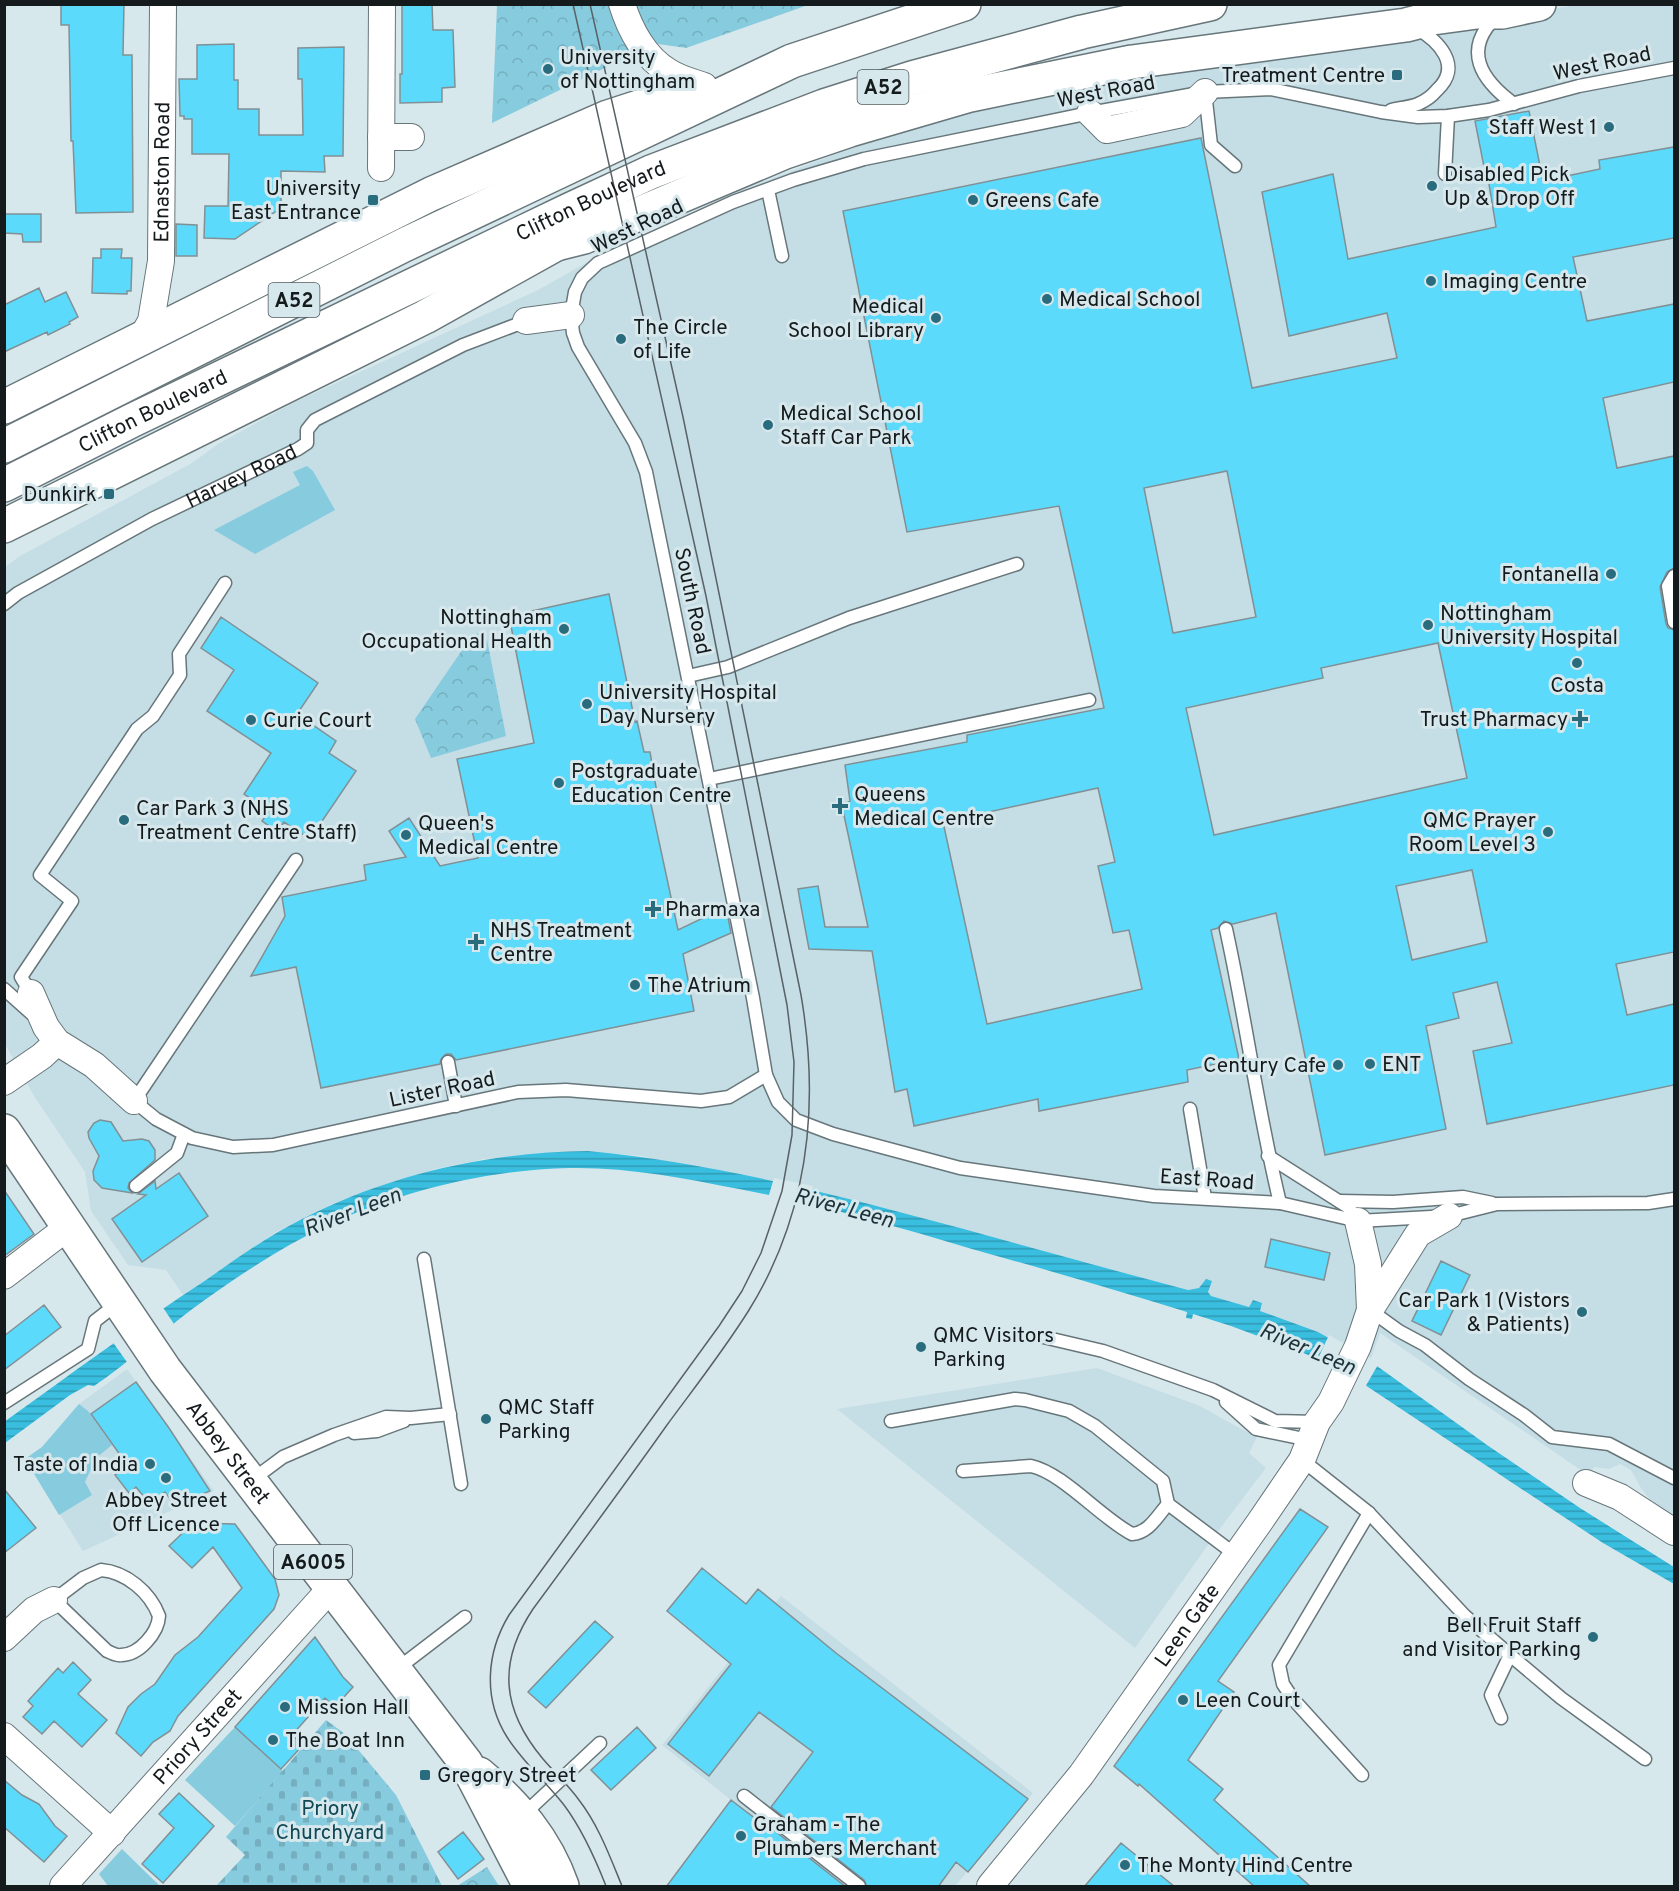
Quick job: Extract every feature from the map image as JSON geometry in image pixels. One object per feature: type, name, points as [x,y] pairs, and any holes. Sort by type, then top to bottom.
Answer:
[{"type":"main road","name":"Clifton Boulevard","points":[[4,446],[404,245],[792,61],[964,4]]},
{"type":"main road","name":"Clifton Boulevard","points":[[9,483],[133,420],[651,172],[824,106],[955,65],[1082,32],[1210,4]]},
{"type":"main road","points":[[555,244],[584,237],[785,152],[850,130],[970,95],[1132,63],[1406,25],[1433,18],[1477,12],[1502,12],[1539,4]]},
{"type":"main road","points":[[4,407],[431,194],[608,117],[792,61]]},
{"type":"main road","points":[[4,526],[425,317],[555,244],[578,227],[703,153]]},
{"type":"main road","name":"Abbey Street","points":[[4,1131],[159,1361],[466,1763],[530,1887]]},
{"type":"main road","name":"Abbey Street","points":[[466,1763],[505,1796],[523,1815],[545,1850],[562,1887]]},
{"type":"street","name":"Ednaston Road","points":[[142,337],[151,321],[161,261],[163,4]]},
{"type":"street","points":[[381,168],[382,4]]},
{"type":"street","points":[[622,4],[647,54],[667,72],[704,86]]},
{"type":"street","points":[[1090,113],[1107,130],[1182,114],[1205,92]]},
{"type":"street","points":[[381,137],[411,137]]},
{"type":"street","name":"Harvey Road","points":[[526,321],[573,303]]},
{"type":"street","points":[[26,985],[52,1035],[94,1065],[134,1101]]},
{"type":"street","points":[[4,1082],[42,1056],[52,1035]]},
{"type":"street","points":[[1370,1310],[1419,1234],[1449,1216]]},
{"type":"street","points":[[1358,1221],[1368,1264],[1370,1310]]},
{"type":"street","points":[[4,1276],[68,1227]]},
{"type":"street","name":"Leen Gate","points":[[990,1887],[1081,1775],[1236,1555],[1309,1441],[1331,1402],[1358,1346],[1370,1310]]},
{"type":"street","points":[[1586,1483],[1623,1488],[1674,1532]]},
{"type":"street","name":"Priory Street","points":[[63,1887],[331,1588]]},
{"type":"street","points":[[4,1638],[34,1610],[54,1600]]},
{"type":"street","points":[[4,1736],[112,1833]]},
{"type":"lane","points":[[1502,12],[1489,24],[1478,44],[1477,52],[1479,62],[1490,83],[1514,104]]},
{"type":"lane","points":[[1381,112],[1420,104],[1447,79],[1448,59],[1443,50],[1418,29],[1406,25]]},
{"type":"lane","name":"West Road","points":[[1205,92],[1271,89],[1381,112],[1419,117],[1448,116],[1489,110],[1579,87],[1674,68]]},
{"type":"lane","points":[[1205,92],[1211,145],[1235,166]]},
{"type":"lane","name":"West Road","points":[[573,303],[582,278],[598,263],[733,202],[794,180],[864,159],[1090,113]]},
{"type":"lane","points":[[1445,174],[1448,116]]},
{"type":"lane","points":[[768,190],[782,256]]},
{"type":"lane","name":"South Road","points":[[573,303],[573,333],[578,347],[635,443],[646,472],[753,998],[766,1075]]},
{"type":"lane","name":"Harvey Road","points":[[4,604],[18,593],[146,522],[298,449],[307,443],[307,430],[315,420],[464,345],[526,321]]},
{"type":"lane","points":[[688,676],[728,667],[849,618],[1017,564]]},
{"type":"lane","points":[[1674,576],[1668,586],[1674,622]]},
{"type":"lane","points":[[26,985],[72,901],[40,875],[137,729],[153,716],[180,675],[179,654],[225,583]]},
{"type":"lane","points":[[709,779],[1089,700]]},
{"type":"lane","points":[[134,1101],[296,860]]},
{"type":"lane","points":[[1226,929],[1268,1156],[1280,1203]]},
{"type":"lane","points":[[4,989],[52,1035]]},
{"type":"lane","points":[[448,1062],[456,1106]]},
{"type":"lane","name":"Lister Road","points":[[134,1101],[156,1119],[192,1138],[233,1147],[273,1145],[518,1092],[566,1090],[701,1101],[729,1097],[766,1075]]},
{"type":"lane","name":"East Road","points":[[766,1075],[778,1102],[796,1120],[833,1134],[960,1168],[1154,1196],[1280,1203],[1358,1221],[1449,1216],[1497,1204],[1613,1204],[1648,1203],[1674,1199]]},
{"type":"lane","points":[[1190,1109],[1204,1198]]},
{"type":"lane","points":[[136,1186],[177,1153],[184,1134]]},
{"type":"lane","points":[[1268,1156],[1348,1207],[1358,1221]]},
{"type":"lane","points":[[1339,1201],[1393,1202],[1463,1197],[1497,1204]]},
{"type":"lane","points":[[424,1258],[462,1485]]},
{"type":"lane","points":[[4,1403],[88,1349],[95,1321],[122,1306]]},
{"type":"lane","points":[[1370,1310],[1399,1331],[1425,1345],[1552,1437],[1609,1443],[1674,1478]]},
{"type":"lane","points":[[1039,1336],[1103,1351],[1213,1390],[1309,1441],[1370,1513],[1465,1616],[1561,1698],[1645,1759]]},
{"type":"lane","points":[[1213,1390],[1256,1429],[1309,1441]]},
{"type":"lane","points":[[891,1421],[1015,1399],[1069,1411],[1095,1426],[1162,1481],[1168,1504],[1236,1555]]},
{"type":"lane","points":[[251,1481],[283,1456],[334,1435],[377,1431],[411,1418],[450,1414]]},
{"type":"lane","points":[[963,1471],[1038,1467],[1132,1534],[1140,1534],[1146,1530],[1168,1504]]},
{"type":"lane","points":[[1362,1774],[1293,1699],[1282,1684],[1279,1665],[1370,1513]]},
{"type":"lane","points":[[111,1571],[127,1577],[142,1591],[157,1610],[158,1623],[140,1647],[130,1654],[118,1656],[107,1651],[54,1600],[93,1572],[111,1571]]},
{"type":"lane","points":[[394,1671],[465,1617]]},
{"type":"lane","points":[[1502,1718],[1491,1695],[1510,1655]]},
{"type":"lane","points":[[523,1815],[600,1743]]},
{"type":"lane","points":[[744,1797],[859,1887]]},
{"type":"shaded area","name":"Queens Medical Centre","points":[[1577,5],[1674,5],[1674,1521],[1659,1512],[1631,1470],[1620,1464],[1609,1469],[1594,1467],[1588,1475],[1380,1333],[1370,1361],[1318,1332],[1259,1311],[1261,1303],[1253,1300],[1249,1307],[1211,1296],[1199,1288],[1188,1290],[1087,1263],[642,1156],[588,1151],[556,1152],[484,1159],[435,1169],[337,1202],[303,1218],[276,1232],[183,1295],[166,1270],[128,1265],[91,1211],[85,1172],[34,1096],[5,1044],[4,568],[20,556],[192,463],[218,444],[295,402],[538,290],[593,259],[740,191],[970,102]]},
{"type":"shaded area","points":[[1097,1368],[1200,1406],[1245,1431],[1258,1435],[1249,1453],[1266,1468],[1215,1535],[1135,1648],[837,1409]]},
{"type":"shaded area","points":[[127,1369],[214,1491],[83,1551],[25,1459],[42,1447],[79,1404]]},
{"type":"shaded area","points":[[781,1596],[1033,1793],[955,1886],[845,1886],[662,1745]]},
{"type":"green space","name":"University of Nottingham","points":[[497,5],[808,5],[686,48],[658,44],[492,123]]},
{"type":"green space","points":[[307,466],[313,471],[335,510],[255,554],[214,530],[300,485],[293,472]]},
{"type":"green space","points":[[478,633],[487,640],[506,736],[431,758],[415,719],[471,637]]},
{"type":"green space","points":[[79,1404],[88,1411],[112,1445],[96,1458],[85,1482],[92,1495],[59,1515],[25,1459],[42,1447]]},
{"type":"green space","name":"Priory Churchyard","points":[[326,1720],[345,1734],[396,1795],[442,1886],[216,1886],[245,1855],[226,1837]]},
{"type":"green space","points":[[235,1727],[283,1771],[235,1826],[185,1780]]},
{"type":"green space","points":[[122,1849],[160,1886],[108,1886],[99,1874]]},
{"type":"green space","points":[[487,1867],[499,1886],[457,1886]]},
{"type":"water","name":"River Leen","points":[[588,1151],[682,1163],[822,1192],[1188,1290],[1199,1288],[1206,1279],[1212,1281],[1208,1292],[1211,1296],[1249,1307],[1253,1300],[1262,1303],[1260,1311],[1318,1332],[1370,1361],[1487,1445],[1580,1508],[1674,1567],[1674,1584],[1603,1543],[1359,1381],[1306,1354],[1193,1314],[1192,1319],[1186,1318],[1187,1312],[856,1216],[798,1201],[718,1185],[613,1169],[538,1170],[476,1178],[384,1202],[326,1226],[291,1244],[240,1276],[191,1310],[107,1377],[94,1386],[88,1385],[70,1395],[5,1443],[4,1422],[129,1332],[241,1256],[302,1219],[370,1190],[441,1168],[514,1156]]},
{"type":"pier","points":[[774,1178],[813,1186],[807,1206],[768,1198]]},
{"type":"pier","points":[[162,1306],[176,1327],[129,1365],[112,1341]]},
{"type":"pier","points":[[1329,1335],[1379,1363],[1364,1389],[1316,1363]]},
{"type":"building","points":[[61,4],[124,4],[123,55],[132,55],[133,212],[76,213],[73,141],[71,141],[69,25],[61,25]]},
{"type":"building","points":[[402,4],[432,4],[433,30],[453,30],[455,87],[442,88],[442,102],[400,103]]},
{"type":"building","points":[[234,44],[234,80],[238,80],[238,109],[259,109],[259,135],[303,135],[302,79],[298,79],[298,48],[344,47],[343,156],[324,156],[325,172],[281,171],[281,208],[235,239],[204,238],[205,206],[228,206],[229,154],[192,154],[192,119],[184,119],[184,116],[180,116],[179,79],[197,79],[197,45]]},
{"type":"building","name":"Nottingham University Hospital","points":[[1529,111],[1543,181],[1600,169],[1599,160],[1674,147],[1674,238],[1573,257],[1587,321],[1674,304],[1674,382],[1603,398],[1617,468],[1674,456],[1674,568],[1667,572],[1660,587],[1666,624],[1668,628],[1674,630],[1674,952],[1616,964],[1627,1015],[1674,1004],[1674,1085],[1487,1124],[1473,1051],[1512,1043],[1497,982],[1453,993],[1459,1018],[1426,1026],[1446,1129],[1325,1155],[1276,913],[1233,924],[1224,921],[1218,928],[1211,930],[1239,1059],[1187,1070],[1188,1082],[1039,1111],[1038,1099],[914,1126],[907,1089],[895,1092],[872,951],[809,949],[798,889],[818,886],[825,927],[868,927],[842,806],[850,801],[845,765],[967,742],[967,735],[1104,708],[1059,506],[907,532],[843,211],[1201,138],[1252,388],[1397,358],[1387,313],[1289,336],[1262,192],[1333,174],[1348,259],[1496,227],[1487,172],[1485,172],[1475,121]],"holes":[[[1227,471],[1256,617],[1173,633],[1144,488]],[[1438,643],[1467,778],[1214,835],[1186,708],[1323,678],[1321,668]],[[1098,788],[1115,862],[1098,866],[1113,933],[1129,930],[1142,989],[987,1024],[943,822]],[[1472,870],[1487,942],[1412,960],[1396,886]]]},
{"type":"building","points":[[4,214],[41,214],[41,242],[23,242],[22,234],[4,233]]},
{"type":"building","points":[[176,224],[197,225],[197,256],[176,256]]},
{"type":"building","points":[[101,249],[122,249],[121,258],[132,258],[131,291],[127,291],[127,294],[92,293],[93,258],[101,258]]},
{"type":"building","points":[[39,288],[45,302],[66,292],[78,317],[69,322],[70,324],[48,335],[47,332],[4,352],[4,305]]},
{"type":"building","name":"NHS Treatment Centre","points":[[609,594],[635,722],[637,721],[644,752],[650,752],[657,793],[649,795],[678,930],[726,907],[731,933],[683,954],[694,1011],[456,1060],[451,1054],[446,1054],[440,1064],[321,1088],[296,967],[251,976],[285,916],[282,897],[366,880],[364,865],[406,857],[389,831],[409,818],[440,866],[478,858],[457,759],[534,743],[509,616]]},
{"type":"building","name":"Curie Court","points":[[221,617],[318,683],[297,714],[336,741],[329,753],[356,771],[310,839],[284,822],[278,832],[262,821],[269,811],[244,794],[271,753],[207,711],[234,670],[201,648]]},
{"type":"building","points":[[100,1120],[111,1122],[123,1141],[142,1139],[149,1141],[155,1150],[155,1160],[129,1183],[128,1188],[132,1193],[102,1188],[94,1180],[93,1171],[99,1156],[88,1132],[94,1123]]},
{"type":"building","points":[[179,1173],[208,1216],[142,1262],[112,1219],[146,1195],[138,1194],[155,1181],[156,1189]]},
{"type":"building","points":[[4,1190],[34,1234],[4,1256]]},
{"type":"building","points":[[1271,1239],[1330,1253],[1324,1280],[1265,1267]]},
{"type":"building","points":[[1441,1261],[1470,1275],[1441,1335],[1412,1321]]},
{"type":"building","points":[[44,1305],[61,1327],[4,1370],[4,1336]]},
{"type":"building","points":[[136,1382],[210,1491],[175,1505],[165,1492],[149,1503],[136,1487],[129,1493],[115,1475],[128,1466],[91,1414]]},
{"type":"building","points":[[4,1489],[36,1528],[4,1553]]},
{"type":"building","name":"Leen Court","points":[[1300,1509],[1328,1527],[1218,1681],[1234,1692],[1188,1760],[1223,1789],[1214,1800],[1311,1887],[1255,1887],[1139,1784],[1138,1786],[1114,1766]]},
{"type":"building","points":[[193,1523],[235,1524],[275,1579],[279,1595],[274,1609],[178,1716],[170,1731],[153,1742],[141,1756],[116,1733],[128,1707],[155,1684],[175,1655],[198,1637],[242,1588],[213,1547],[192,1568],[169,1546]]},
{"type":"building","points":[[702,1568],[746,1604],[758,1589],[836,1653],[1028,1799],[968,1872],[956,1862],[938,1887],[867,1887],[864,1880],[771,1807],[813,1752],[759,1712],[709,1776],[668,1744],[731,1664],[667,1611]]},
{"type":"building","points":[[595,1621],[613,1637],[546,1708],[528,1692]]},
{"type":"building","points":[[315,1637],[343,1677],[353,1687],[335,1707],[325,1698],[292,1735],[303,1745],[281,1769],[235,1727]]},
{"type":"building","points":[[73,1662],[91,1680],[78,1694],[107,1720],[82,1747],[54,1721],[42,1734],[23,1717],[33,1706],[28,1701],[58,1668],[63,1673]]},
{"type":"building","points":[[637,1727],[656,1748],[611,1790],[591,1770]]},
{"type":"building","points":[[4,1780],[22,1795],[39,1804],[55,1826],[67,1836],[44,1862],[4,1827]]},
{"type":"building","points":[[179,1793],[214,1826],[163,1883],[142,1864],[174,1828],[159,1814]]},
{"type":"building","name":"Graham - The Plumbers Merchant","points":[[731,1800],[760,1822],[761,1820],[846,1887],[666,1887]]},
{"type":"building","points":[[463,1832],[484,1859],[458,1879],[438,1852]]},
{"type":"building","name":"The Monty Hind Centre","points":[[1121,1843],[1175,1887],[1084,1887]]},
{"type":"tram line","points":[[573,4],[706,596],[787,1005],[794,1062],[792,1135],[782,1191],[761,1253],[742,1291],[509,1615],[501,1630],[492,1660],[491,1692],[499,1722],[513,1746],[571,1814],[588,1844],[606,1886]]},
{"type":"tram line","points":[[590,4],[683,417],[801,995],[807,1036],[809,1077],[809,1118],[805,1158],[797,1197],[785,1235],[769,1273],[749,1310],[719,1354],[533,1609],[521,1629],[514,1648],[509,1686],[512,1704],[519,1722],[529,1741],[586,1810],[604,1842],[622,1886]]},
{"type":"place","name":"University of Nottingham","points":[[548,69]]},
{"type":"place","name":"Treatment Centre","points":[[1397,75]]},
{"type":"place","name":"Staff West 1","points":[[1609,127]]},
{"type":"place","name":"Disabled Pick Up & Drop Off","points":[[1432,186]]},
{"type":"place","name":"University East Entrance","points":[[373,200]]},
{"type":"place","name":"Greens Cafe","points":[[973,200]]},
{"type":"place","name":"Imaging Centre","points":[[1431,281]]},
{"type":"place","name":"Medical School","points":[[1047,299]]},
{"type":"place","name":"Medical School Library","points":[[936,318]]},
{"type":"place","name":"The Circle of Life","points":[[621,339]]},
{"type":"place","name":"Medical School Staff Car Park","points":[[768,425]]},
{"type":"place","name":"Dunkirk","points":[[109,494]]},
{"type":"place","name":"Fontanella","points":[[1611,574]]},
{"type":"place","name":"Nottingham University Hospital","points":[[1428,625]]},
{"type":"place","name":"Nottingham Occupational Health","points":[[564,629]]},
{"type":"place","name":"Costa","points":[[1577,663]]},
{"type":"place","name":"University Hospital Day Nursery","points":[[587,704]]},
{"type":"place","name":"Trust Pharmacy","points":[[1580,719]]},
{"type":"place","name":"Curie Court","points":[[251,720]]},
{"type":"place","name":"Postgraduate Education Centre","points":[[559,783]]},
{"type":"place","name":"Queens Medical Centre","points":[[840,806]]},
{"type":"place","name":"Car Park 3 (NHS Treatment Centre Staff)","points":[[124,820]]},
{"type":"place","name":"QMC Prayer Room Level 3","points":[[1548,832]]},
{"type":"place","name":"Queen's Medical Centre","points":[[406,835]]},
{"type":"place","name":"Pharmaxa","points":[[653,909]]},
{"type":"place","name":"NHS Treatment Centre","points":[[476,942]]},
{"type":"place","name":"The Atrium","points":[[635,985]]},
{"type":"place","name":"ENT","points":[[1370,1064]]},
{"type":"place","name":"Century Cafe","points":[[1338,1065]]},
{"type":"place","name":"Car Park 1 (Vistors & Patients)","points":[[1582,1312]]},
{"type":"place","name":"QMC Visitors Parking","points":[[921,1347]]},
{"type":"place","name":"QMC Staff Parking","points":[[486,1419]]},
{"type":"place","name":"Taste of India","points":[[150,1464]]},
{"type":"place","name":"Abbey Street Off Licence","points":[[166,1478]]},
{"type":"place","name":"Bell Fruit Staff and Visitor Parking","points":[[1593,1637]]},
{"type":"place","name":"Leen Court","points":[[1183,1700]]},
{"type":"place","name":"Mission Hall","points":[[285,1707]]},
{"type":"place","name":"The Boat Inn","points":[[273,1740]]},
{"type":"place","name":"Gregory Street","points":[[425,1775]]},
{"type":"place","name":"Graham - The Plumbers Merchant","points":[[741,1836]]},
{"type":"place","name":"The Monty Hind Centre","points":[[1125,1865]]}]
